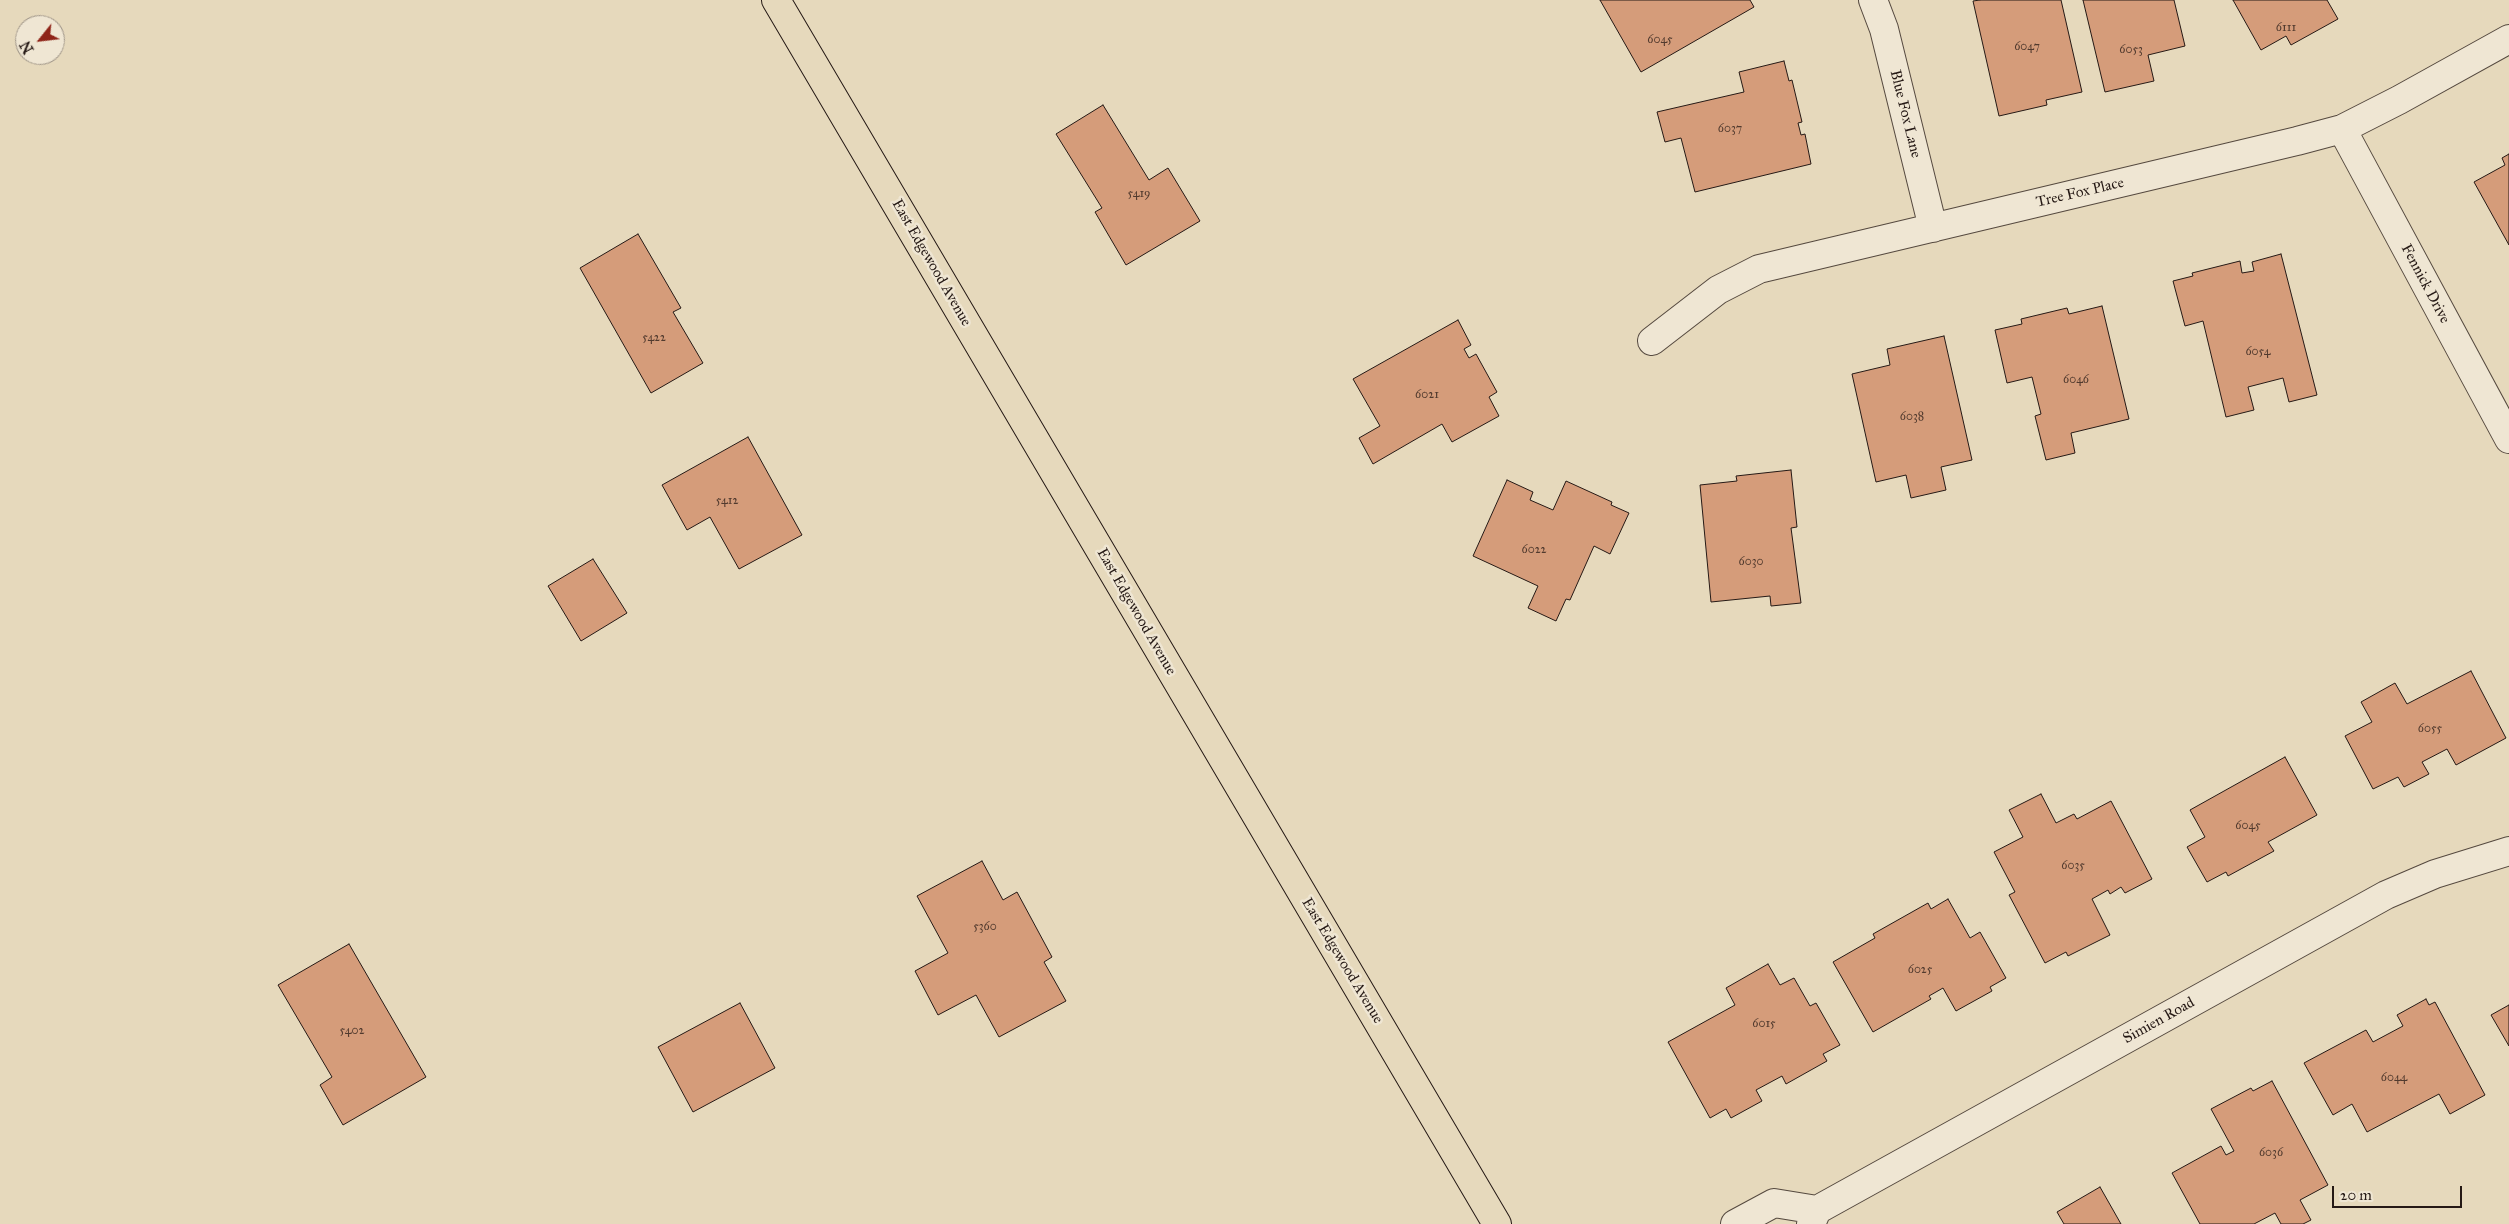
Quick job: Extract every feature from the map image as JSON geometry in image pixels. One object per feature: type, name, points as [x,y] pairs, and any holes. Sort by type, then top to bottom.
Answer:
[{"type":"main road","name":"East Edgewood Avenue","points":[[776,0],[1497,1224]]},
{"type":"street","name":"Blue Fox Lane","points":[[1873,0],[1884,29],[1933,228]]},
{"type":"street","name":"Tree Fox Place","points":[[1652,342],[1718,290],[1759,269],[2297,142],[2342,129],[2399,100],[2509,39]]},
{"type":"street","name":"Fennick Drive","points":[[2342,129],[2509,438]]},
{"type":"street","name":"Simien Road","points":[[1735,1224],[1774,1203],[1814,1217],[2386,895],[2435,874],[2509,851]]},
{"type":"building","points":[[1600,0],[1750,0],[1754,7],[1641,72]]},
{"type":"building","points":[[2061,0],[2082,92],[2046,100],[2047,105],[1999,116],[1973,1]]},
{"type":"building","points":[[2083,0],[2174,0],[2185,46],[2148,55],[2154,81],[2105,92]]},
{"type":"building","points":[[2233,0],[2327,0],[2338,19],[2291,45],[2286,36],[2261,50]]},
{"type":"building","points":[[1784,61],[1789,81],[1792,80],[1802,122],[1798,123],[1801,135],[1805,134],[1811,164],[1695,192],[1681,138],[1665,142],[1657,112],[1744,92],[1739,72]]},
{"type":"building","points":[[1103,105],[1149,180],[1168,168],[1200,221],[1126,265],[1095,212],[1102,208],[1056,134]]},
{"type":"building","points":[[2509,154],[2509,245],[2474,182],[2505,165],[2502,158]]},
{"type":"building","points":[[638,234],[681,308],[673,312],[703,363],[651,393],[580,268]]},
{"type":"building","points":[[2281,254],[2317,395],[2289,402],[2283,378],[2248,387],[2254,410],[2226,417],[2203,321],[2185,326],[2173,281],[2193,276],[2192,273],[2240,261],[2242,273],[2254,271],[2252,262]]},
{"type":"building","points":[[2102,306],[2129,419],[2071,433],[2075,453],[2046,460],[2035,416],[2041,414],[2032,377],[2007,383],[1995,330],[2022,324],[2021,319],[2067,308],[2069,314]]},
{"type":"building","points":[[1458,320],[1471,345],[1464,349],[1469,358],[1476,354],[1497,392],[1489,397],[1499,416],[1452,442],[1442,424],[1373,464],[1359,438],[1380,426],[1353,379]]},
{"type":"building","points":[[1944,336],[1972,460],[1941,467],[1946,490],[1911,498],[1906,475],[1876,482],[1852,374],[1890,365],[1887,349]]},
{"type":"building","points":[[748,437],[802,535],[739,569],[710,517],[687,530],[662,485]]},
{"type":"building","points":[[1791,470],[1797,527],[1791,528],[1801,603],[1771,606],[1770,596],[1711,602],[1700,485],[1737,481],[1736,476]]},
{"type":"building","points":[[1507,480],[1533,492],[1530,500],[1553,510],[1566,481],[1612,502],[1611,505],[1629,513],[1610,554],[1594,546],[1570,600],[1566,599],[1556,621],[1528,608],[1538,586],[1473,556]]},
{"type":"building","points":[[593,559],[627,613],[581,641],[548,586]]},
{"type":"building","points":[[2471,671],[2506,738],[2456,765],[2447,749],[2422,762],[2429,774],[2404,787],[2398,777],[2373,789],[2345,736],[2372,722],[2361,702],[2395,683],[2407,704]]},
{"type":"building","points":[[2285,757],[2317,815],[2268,842],[2274,851],[2228,876],[2226,872],[2207,882],[2187,847],[2205,837],[2190,810]]},
{"type":"building","points":[[2041,794],[2056,823],[2074,814],[2077,819],[2111,801],[2152,879],[2125,893],[2121,887],[2110,894],[2108,890],[2092,899],[2110,935],[2068,956],[2066,952],[2045,963],[2009,895],[2015,892],[1994,852],[2023,837],[2009,810]]},
{"type":"building","points":[[982,861],[1003,900],[1017,892],[1052,957],[1044,962],[1066,1001],[999,1037],[976,995],[938,1015],[915,971],[948,953],[917,896]]},
{"type":"building","points":[[1948,899],[1970,938],[1980,932],[2006,978],[1990,987],[1992,991],[1956,1011],[1943,988],[1929,996],[1931,999],[1873,1032],[1833,962],[1875,938],[1873,934],[1928,903],[1931,909]]},
{"type":"building","points":[[349,944],[426,1077],[343,1125],[320,1085],[332,1077],[278,985]]},
{"type":"building","points":[[1768,964],[1780,985],[1794,978],[1810,1006],[1816,1003],[1840,1045],[1823,1054],[1827,1061],[1786,1084],[1782,1076],[1756,1090],[1762,1101],[1731,1118],[1726,1109],[1710,1118],[1668,1042],[1735,1005],[1726,988]]},
{"type":"building","points":[[2426,999],[2429,1005],[2435,1002],[2485,1095],[2450,1114],[2439,1094],[2367,1132],[2352,1104],[2333,1115],[2304,1063],[2366,1030],[2373,1042],[2403,1026],[2397,1015]]},
{"type":"building","points":[[740,1003],[775,1068],[693,1112],[658,1047]]},
{"type":"building","points":[[2509,1005],[2509,1046],[2491,1015]]},
{"type":"building","points":[[2272,1081],[2328,1185],[2300,1200],[2311,1220],[2303,1224],[2281,1224],[2275,1213],[2254,1224],[2200,1224],[2172,1173],[2221,1146],[2226,1155],[2234,1151],[2211,1109],[2251,1088],[2253,1091]]},
{"type":"building","points":[[2100,1187],[2121,1224],[2064,1224],[2057,1212]]}]
